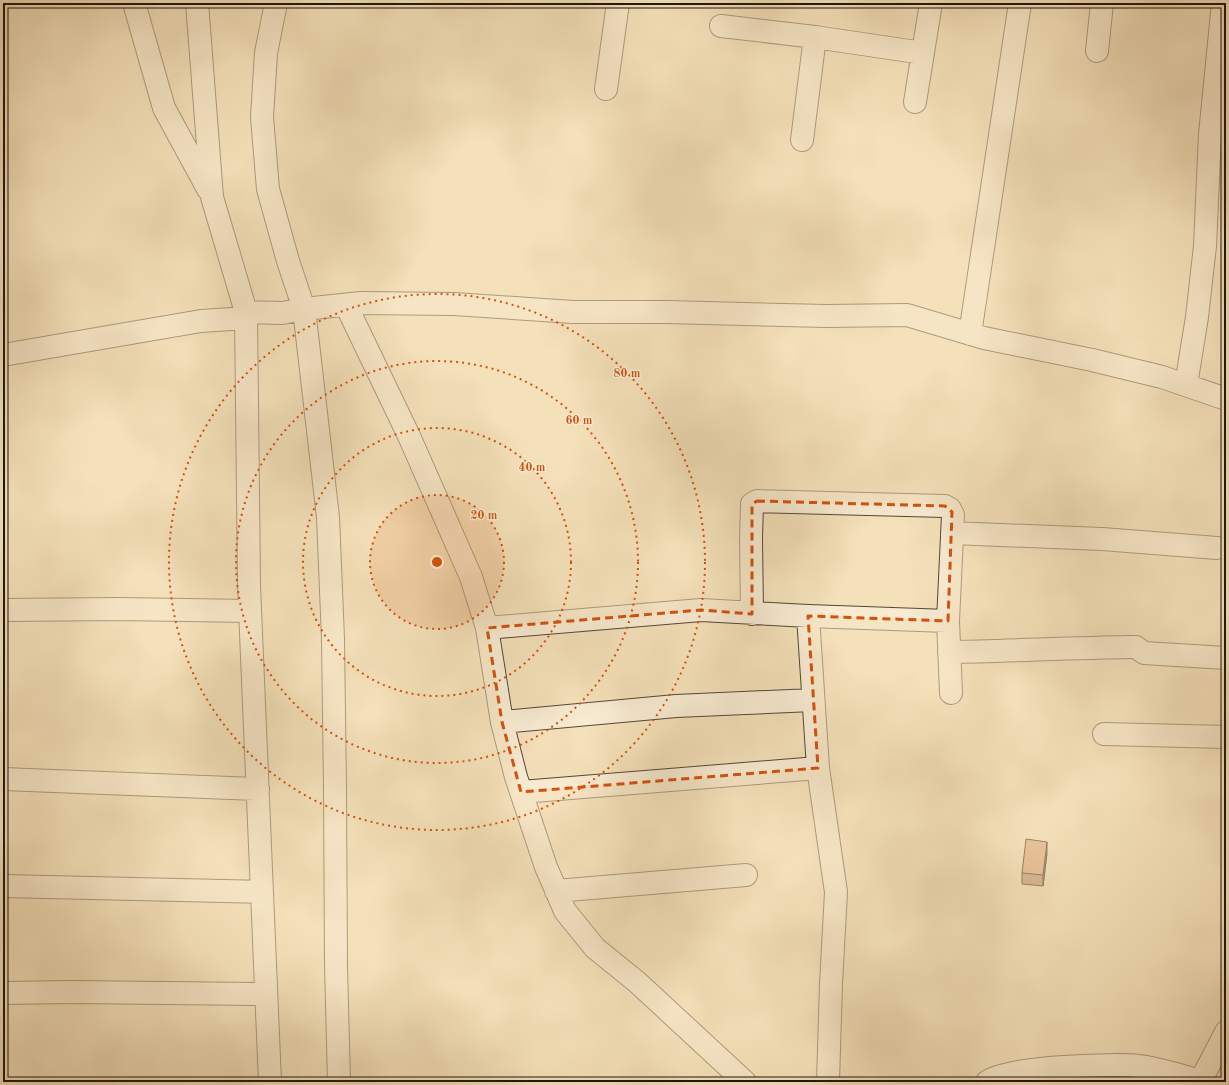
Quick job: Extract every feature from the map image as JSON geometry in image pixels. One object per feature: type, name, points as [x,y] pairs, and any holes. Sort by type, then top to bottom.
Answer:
[{"type":"street","points":[[134,3],[164,108],[212,197]]},
{"type":"street","points":[[197,3],[212,197],[246,315],[250,611],[270,1082]]},
{"type":"street","points":[[276,3],[266,53],[262,124],[268,189],[288,261],[304,309],[328,517],[333,655],[336,965],[339,1082]]},
{"type":"street","points":[[606,89],[618,3]]},
{"type":"street","points":[[914,102],[931,3]]},
{"type":"street","points":[[970,334],[1020,3]]},
{"type":"street","points":[[1097,51],[1102,3]]},
{"type":"street","points":[[1186,385],[1197,317],[1205,246],[1210,134],[1223,3]]},
{"type":"street","points":[[721,26],[815,37],[922,53]]},
{"type":"street","points":[[802,140],[815,37]]},
{"type":"street","points":[[3,355],[201,321],[361,303],[454,304],[573,312],[674,312],[826,316],[907,315],[984,338],[1092,360],[1162,378],[1226,399]]},
{"type":"street","points":[[346,305],[409,436],[471,576],[487,628],[502,722],[521,792],[546,867],[565,911],[595,948],[637,982],[745,1082]]},
{"type":"street","points":[[752,614],[752,504],[757,501],[945,506],[950,509],[953,515],[948,621],[951,693]]},
{"type":"street","points":[[952,534],[1102,539],[1217,548]]},
{"type":"street","points":[[3,610],[120,608],[250,611]]},
{"type":"street","points":[[487,628],[701,610],[752,614],[948,621]]},
{"type":"street","points":[[808,616],[812,700],[818,768],[836,892],[828,1082]]},
{"type":"street","points":[[949,652],[1130,647],[1136,648],[1144,653],[1226,658]]},
{"type":"street","points":[[502,722],[676,706],[812,700]]},
{"type":"street","points":[[1104,734],[1226,737]]},
{"type":"street","points":[[521,792],[818,768]]},
{"type":"street","points":[[3,778],[258,789]]},
{"type":"street","points":[[556,891],[746,875]]},
{"type":"street","points":[[3,886],[262,892]]},
{"type":"street","points":[[3,993],[72,992],[266,994]]},
{"type":"street","points":[[987,1082],[994,1078],[1031,1070],[1092,1065],[1139,1066],[1201,1082],[1226,1032]]},
{"type":"highlighted area","points":[[757,501],[945,506],[952,512],[948,621],[808,616],[818,768],[521,792],[502,722],[487,628],[701,610],[752,614],[752,504]]},
{"type":"building","points":[[1026,839],[1047,842],[1043,875],[1022,873]]}]
